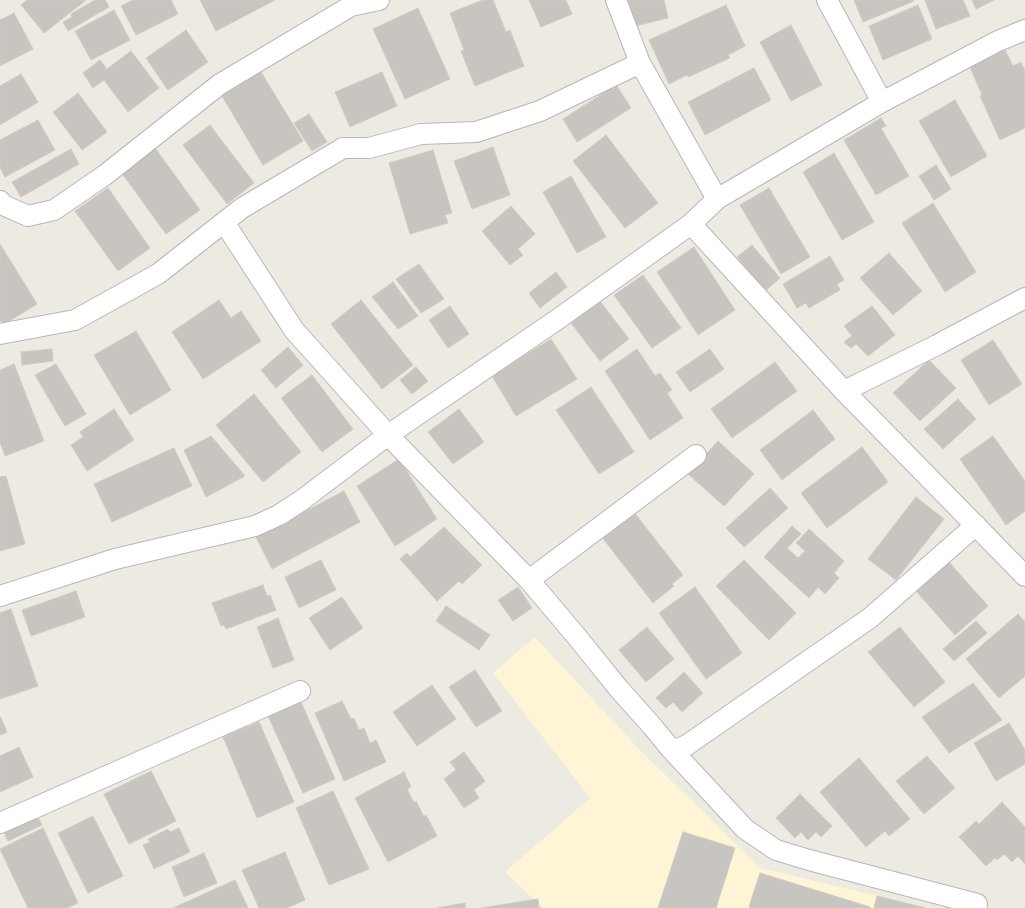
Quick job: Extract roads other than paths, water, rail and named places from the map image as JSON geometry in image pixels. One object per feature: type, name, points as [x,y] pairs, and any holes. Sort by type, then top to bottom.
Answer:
[{"type":"street","points":[[0,201],[3,206],[28,216],[54,210],[105,175],[220,84],[350,3],[379,0]]},
{"type":"street","points":[[616,0],[640,62],[717,199]]},
{"type":"street","points":[[827,0],[882,102]]},
{"type":"street","points":[[0,596],[115,559],[255,526],[279,515],[388,436],[558,319],[691,224],[717,199],[882,102],[998,40],[1025,30]]},
{"type":"street","points":[[0,334],[75,320],[158,274],[242,208],[343,148],[369,148],[421,134],[476,132],[540,112],[640,62]]},
{"type":"street","points":[[224,222],[294,330],[388,436],[529,580],[670,748],[745,829],[776,850],[977,904]]},
{"type":"street","points":[[691,224],[844,391],[1024,572]]},
{"type":"street","points":[[844,391],[937,346],[1025,298]]},
{"type":"street","points":[[529,580],[696,455]]},
{"type":"street","points":[[670,748],[678,749],[686,745],[870,618],[976,525]]},
{"type":"street","points":[[0,823],[300,691]]}]
